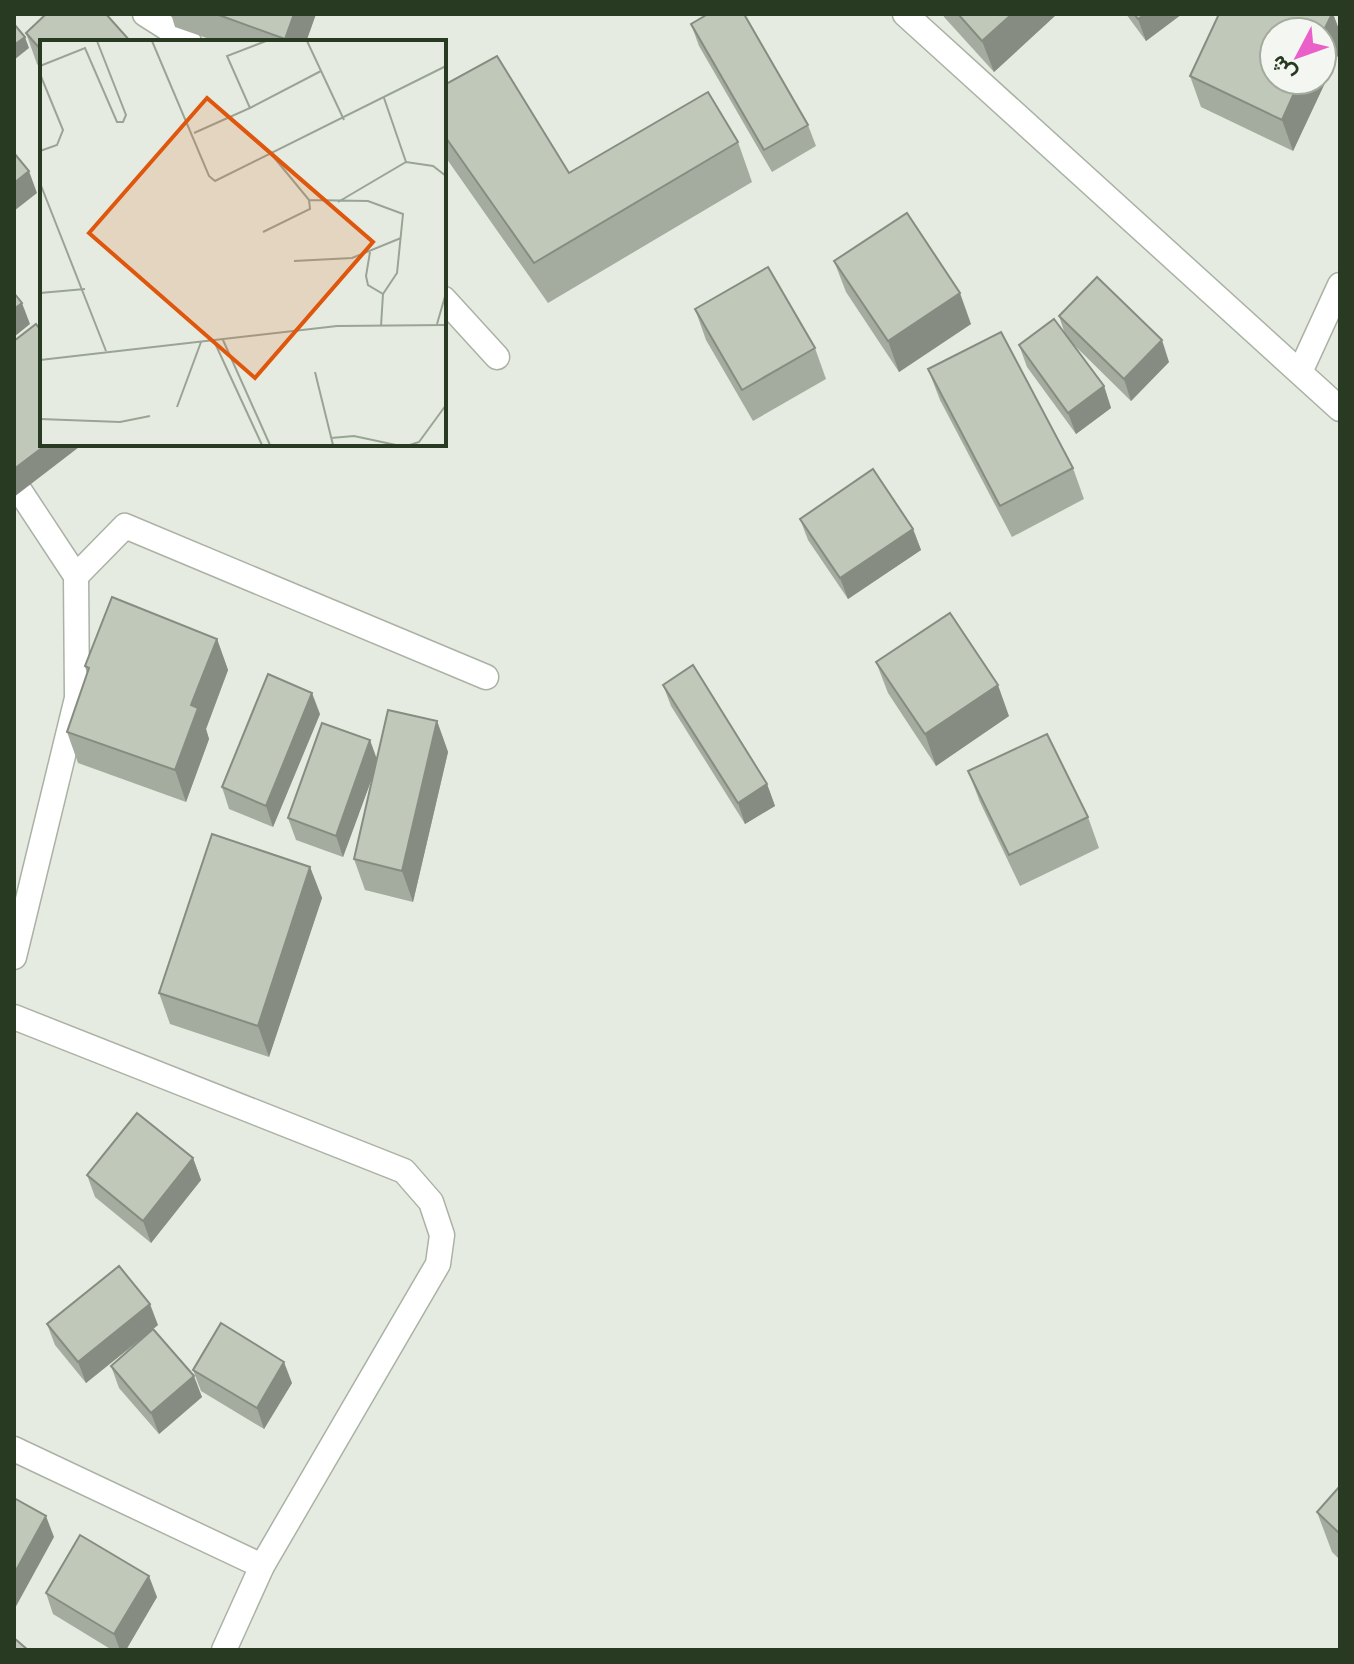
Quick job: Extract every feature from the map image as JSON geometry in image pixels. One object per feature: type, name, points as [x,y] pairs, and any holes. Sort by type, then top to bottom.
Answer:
[{"type":"street","points":[[145,14],[186,40]]},
{"type":"street","points":[[905,14],[1340,409]]},
{"type":"street","points":[[1300,372],[1340,285]]},
{"type":"street","points":[[446,301],[497,357]]},
{"type":"street","points":[[14,482],[76,576],[77,698],[14,957]]},
{"type":"street","points":[[76,576],[125,526],[486,677]]},
{"type":"street","points":[[14,1017],[404,1171],[431,1202],[442,1235],[438,1264],[262,1566],[224,1650]]},
{"type":"street","points":[[14,1449],[262,1566]]},
{"type":"building","points":[[46,14],[106,14],[129,40],[40,40],[40,49],[26,33]]},
{"type":"building","points":[[216,14],[294,14],[285,39]]},
{"type":"building","points":[[708,14],[744,14],[808,125],[764,150],[691,24]]},
{"type":"building","points":[[958,14],[1012,14],[982,41]]},
{"type":"building","points":[[1219,14],[1332,14],[1258,16],[1258,96],[1293,96],[1282,120],[1190,76]]},
{"type":"building","points":[[14,24],[25,37],[14,45]]},
{"type":"building","points":[[497,56],[569,173],[708,92],[738,142],[534,263],[446,138],[446,84]]},
{"type":"building","points":[[14,153],[29,171],[14,183]]},
{"type":"building","points":[[907,213],[960,293],[888,341],[834,261]]},
{"type":"building","points":[[768,267],[815,348],[742,390],[695,309]]},
{"type":"building","points":[[1097,277],[1162,340],[1124,379],[1059,316]]},
{"type":"building","points":[[14,293],[22,303],[14,309]]},
{"type":"building","points":[[1054,319],[1104,386],[1068,413],[1019,345]]},
{"type":"building","points":[[36,324],[40,329],[40,446],[44,446],[14,469],[14,341]]},
{"type":"building","points":[[1001,332],[1073,468],[1000,506],[928,369]]},
{"type":"building","points":[[873,469],[913,529],[840,578],[800,519]]},
{"type":"building","points":[[112,597],[217,639],[191,705],[198,708],[175,770],[67,732],[89,668],[85,666]]},
{"type":"building","points":[[950,613],[998,685],[925,734],[876,662]]},
{"type":"building","points":[[693,665],[767,784],[738,803],[663,685]]},
{"type":"building","points":[[268,674],[312,693],[266,806],[222,787]]},
{"type":"building","points":[[388,710],[437,721],[402,871],[354,859]]},
{"type":"building","points":[[322,723],[370,740],[336,836],[288,818]]},
{"type":"building","points":[[1047,734],[1088,817],[1009,855],[968,771]]},
{"type":"building","points":[[212,834],[310,867],[258,1026],[159,993]]},
{"type":"building","points":[[137,1113],[193,1158],[143,1221],[87,1175]]},
{"type":"building","points":[[119,1266],[150,1304],[78,1362],[47,1324]]},
{"type":"building","points":[[221,1323],[284,1362],[257,1408],[193,1370]]},
{"type":"building","points":[[153,1329],[194,1376],[151,1413],[111,1366]]},
{"type":"building","points":[[1340,1486],[1340,1534],[1317,1512]]},
{"type":"building","points":[[14,1498],[46,1516],[14,1574]]},
{"type":"building","points":[[80,1535],[149,1576],[114,1634],[46,1593]]},
{"type":"building","points":[[14,1638],[28,1650],[14,1650]]}]
